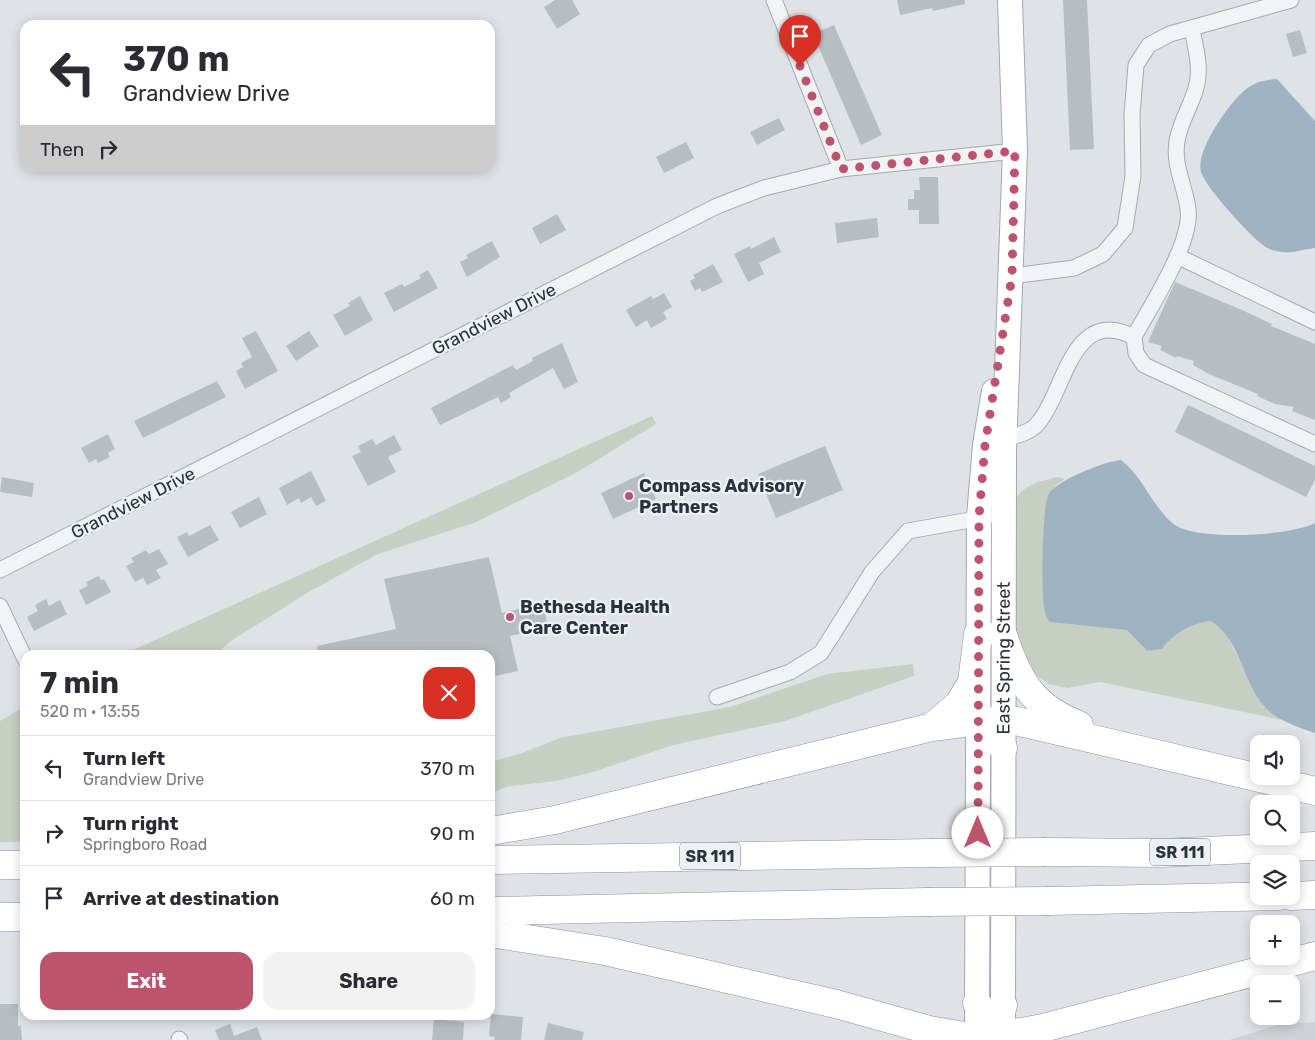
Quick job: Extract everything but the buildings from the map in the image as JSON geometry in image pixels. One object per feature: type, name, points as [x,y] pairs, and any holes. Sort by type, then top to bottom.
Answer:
[{"type":"highway","points":[[932,727],[958,704],[972,682],[990,633]]},
{"type":"highway","points":[[990,633],[1014,665],[1022,682],[1042,705],[1066,720],[1138,748]]},
{"type":"highway","points":[[495,831],[555,820],[932,727],[991,730],[1016,721],[1138,748],[1265,781],[1315,791]]},
{"type":"highway","name":"SR 111","points":[[495,860],[931,853],[1161,853],[1315,846]]},
{"type":"highway","points":[[0,865],[20,865]]},
{"type":"highway","points":[[1300,896],[1315,895]]},
{"type":"highway","points":[[495,911],[1250,897]]},
{"type":"highway","points":[[0,918],[20,917]]},
{"type":"highway","points":[[495,934],[605,950],[836,1004],[936,1035],[990,1027],[1014,1033],[1041,1033],[1315,956]]},
{"type":"main road","name":"East Spring Street","points":[[990,633],[1003,516],[1012,276],[1015,151],[1010,0]]},
{"type":"main road","name":"East Spring Street","points":[[990,1027],[990,633],[979,517],[985,445],[1012,276]]},
{"type":"street","points":[[774,0],[841,169]]},
{"type":"street","points":[[1012,276],[1074,268],[1103,254],[1125,228],[1133,176],[1132,115],[1136,66],[1149,45],[1170,34],[1291,0]]},
{"type":"street","points":[[1192,28],[1199,70],[1197,86],[1177,142],[1177,162],[1188,208],[1188,221],[1177,256],[1134,337],[1136,354],[1144,365],[1315,444]]},
{"type":"street","name":"Grandview Drive","points":[[0,570],[717,206],[764,188],[841,169],[1015,151]]},
{"type":"street","points":[[1177,256],[1315,322]]},
{"type":"street","points":[[1005,439],[1024,433],[1040,422],[1071,359],[1087,338],[1104,330],[1119,329],[1134,337]]},
{"type":"street","points":[[718,697],[790,672],[821,653],[872,572],[908,531],[979,517],[1003,516]]},
{"type":"street","points":[[0,606],[21,650]]},
{"type":"shaded area","points":[[1315,1022],[1315,1040],[1229,1040],[1278,1025],[1300,1025],[1300,1023]]},
{"type":"green space","points":[[652,416],[656,424],[574,474],[476,522],[378,554],[305,594],[231,641],[221,650],[133,650]]},
{"type":"green space","points":[[1058,477],[1065,479],[1057,484],[1048,495],[1043,539],[1044,609],[1049,622],[1127,630],[1147,651],[1162,649],[1172,638],[1184,630],[1211,620],[1224,630],[1264,707],[1287,721],[1100,682],[1067,688],[1049,684],[1037,676],[1020,657],[1013,632],[1013,504],[1021,492],[1031,485]]},
{"type":"green space","points":[[913,664],[914,676],[785,721],[673,745],[593,772],[556,781],[510,786],[495,791],[495,761],[522,753],[560,738],[730,707],[827,674]]},
{"type":"green space","points":[[20,709],[20,842],[0,842],[0,721]]},
{"type":"water","points":[[1277,79],[1315,121],[1315,248],[1289,252],[1269,249],[1257,240],[1219,199],[1201,172],[1203,152],[1208,140],[1222,116],[1238,96],[1256,83]]},
{"type":"water","points":[[1121,460],[1135,474],[1168,519],[1175,525],[1187,530],[1223,535],[1266,534],[1315,523],[1315,733],[1294,726],[1268,711],[1250,684],[1229,639],[1211,621],[1197,624],[1184,630],[1172,638],[1162,649],[1147,651],[1127,630],[1049,622],[1044,609],[1042,567],[1045,514],[1049,493],[1062,482],[1082,472]]},
{"type":"place","name":"Compass Advisory Partners","points":[[629,496]]},
{"type":"place","name":"Bethesda Health Care Center","points":[[510,617]]},
{"type":"route","points":[[800,66],[841,169],[1015,151],[1012,276],[985,445],[979,517],[978,833]]}]
